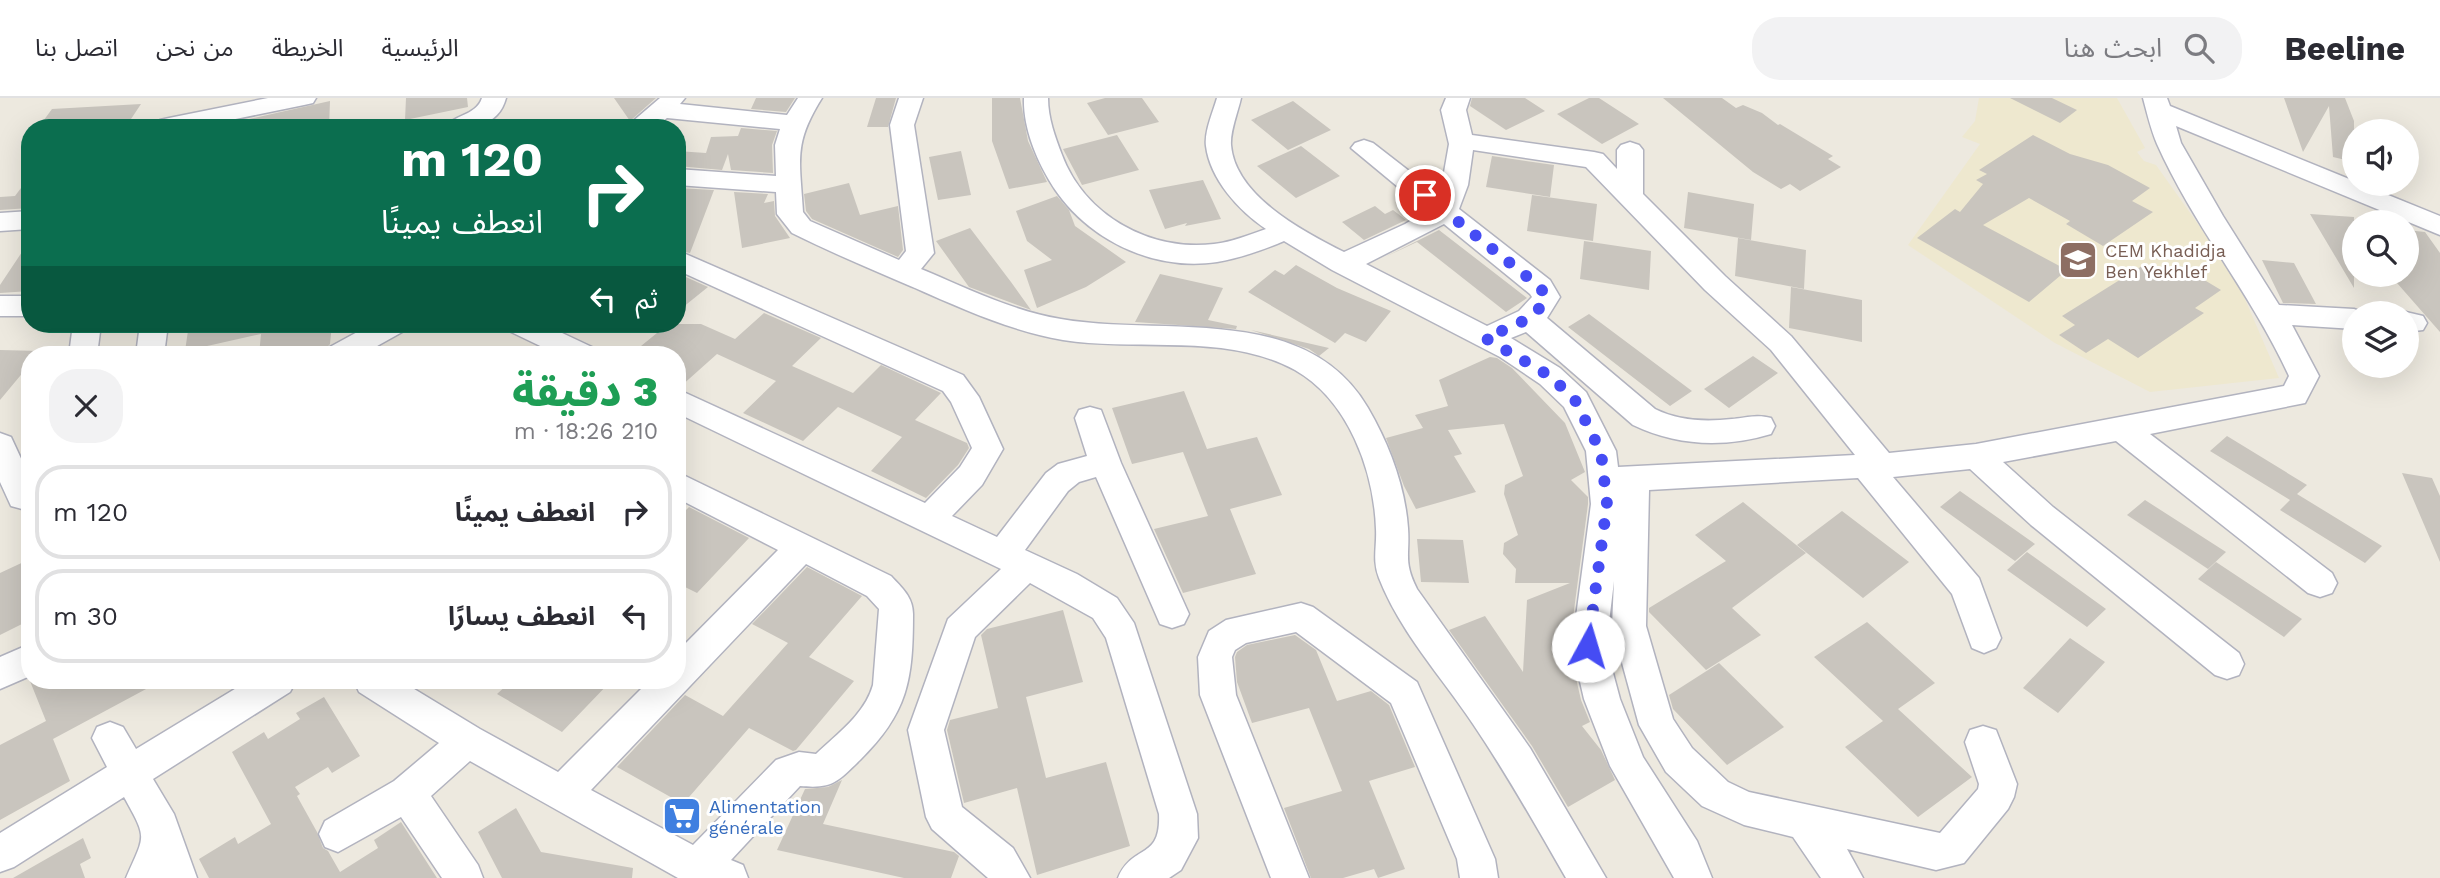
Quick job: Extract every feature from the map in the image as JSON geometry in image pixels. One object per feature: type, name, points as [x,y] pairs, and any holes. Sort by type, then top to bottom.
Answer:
[{"type":"street","points":[[171,119],[180,98]]},
{"type":"street","points":[[202,119],[304,98]]},
{"type":"street","points":[[473,119],[487,111],[493,105],[494,98]]},
{"type":"street","points":[[904,272],[920,253],[902,125],[911,98]]},
{"type":"street","points":[[1036,98],[1035,109],[1049,159],[1063,187],[1086,213],[1108,231],[1144,247],[1186,255],[1231,250],[1287,231]]},
{"type":"street","points":[[1229,98],[1218,144],[1225,169],[1254,209],[1342,264],[1485,338],[1550,376],[1575,400],[1619,481],[1629,626],[1657,725],[1679,760],[1715,794],[1744,808],[1936,852],[1950,850],[1995,797],[1998,784],[1983,742]]},
{"type":"street","points":[[1342,264],[1429,223],[1446,211],[1453,198],[1462,141],[1452,114],[1458,98]]},
{"type":"street","points":[[649,119],[668,104],[802,110],[787,145],[790,214],[801,227],[1029,323],[1064,330],[1221,340],[1264,347],[1305,363],[1337,387],[1363,422],[1382,478],[1392,530],[1390,564],[1401,588],[1439,652],[1469,688],[1531,778],[1587,878]]},
{"type":"street","points":[[2158,105],[2440,226]]},
{"type":"street","points":[[1619,481],[1873,466],[1976,456],[2294,395],[2304,376],[2288,342],[2210,216],[2169,143],[2158,105]]},
{"type":"street","points":[[1462,141],[1585,157],[1600,165],[1715,283],[1781,343],[1967,588],[1984,638]]},
{"type":"street","points":[[1364,148],[1540,287],[1546,297],[1542,308],[1528,318],[1485,338]]},
{"type":"street","points":[[1630,150],[1630,195]]},
{"type":"street","points":[[686,178],[788,185]]},
{"type":"street","points":[[0,222],[21,221]]},
{"type":"street","points":[[686,263],[954,383],[964,397],[988,449],[971,476],[931,518]]},
{"type":"street","points":[[0,306],[21,306]]},
{"type":"street","points":[[2271,314],[2342,318]]},
{"type":"street","points":[[1528,318],[1644,417],[1657,425],[1680,430],[1719,431],[1759,426]]},
{"type":"street","points":[[354,346],[378,333]]},
{"type":"street","points":[[538,333],[565,346]]},
{"type":"street","points":[[686,404],[931,518],[1015,559],[1104,608],[1122,633],[1178,814],[1179,838],[1167,858],[1137,878]]},
{"type":"street","points":[[1090,418],[1105,463],[1172,614]]},
{"type":"street","points":[[2121,428],[2320,583]]},
{"type":"street","points":[[0,445],[17,499]]},
{"type":"street","points":[[1976,456],[2042,516],[2227,664]]},
{"type":"street","points":[[1011,878],[999,861],[945,817],[926,730],[960,629],[1015,559],[1057,482],[1069,472],[1105,463]]},
{"type":"street","points":[[1619,481],[1607,504],[1588,646],[1602,699],[1628,766],[1683,854],[1693,878]]},
{"type":"street","points":[[400,689],[467,741],[713,873],[789,772],[799,769],[823,771],[881,710],[888,696],[897,626],[896,604],[878,586],[686,489]]},
{"type":"street","points":[[686,666],[801,548]]},
{"type":"street","points":[[1290,878],[1218,695],[1215,657],[1221,641],[1238,630],[1301,617],[1404,693],[1476,859],[1479,878]]},
{"type":"street","points":[[0,674],[21,664]]},
{"type":"street","points":[[0,854],[265,689]]},
{"type":"street","points":[[563,793],[664,689]]},
{"type":"street","points":[[110,738],[160,827],[178,878]]},
{"type":"street","points":[[338,834],[407,793],[467,741]]},
{"type":"street","points":[[407,793],[464,878]]},
{"type":"street","points":[[1803,820],[1844,878]]},
{"type":"street","points":[[145,878],[161,842],[160,827]]},
{"type":"shaded area","name":"CEM Khadidja Ben Yekhlef","points":[[1979,98],[2117,98],[2145,148],[2137,152],[2144,161],[2156,165],[2235,276],[2279,378],[2150,392],[2055,343],[1908,245],[1980,144],[1962,137],[1975,121]]},
{"type":"building","points":[[406,98],[467,98],[468,107],[405,119]]},
{"type":"building","points":[[614,98],[656,98],[632,119],[629,119]]},
{"type":"building","points":[[756,98],[795,98],[786,112],[751,109]]},
{"type":"building","points":[[876,98],[896,98],[888,127],[867,127]]},
{"type":"building","points":[[992,98],[1020,98],[1028,141],[1047,182],[1009,189],[992,141]]},
{"type":"building","points":[[1105,98],[1142,98],[1159,122],[1108,135],[1087,103]]},
{"type":"building","points":[[1472,98],[1525,98],[1545,111],[1506,130],[1470,106]]},
{"type":"building","points":[[1589,98],[1599,98],[1639,124],[1602,144],[1557,114]]},
{"type":"building","points":[[1663,98],[1722,98],[1736,108],[1743,105],[1762,113],[1833,156],[1828,159],[1841,167],[1800,191],[1790,184],[1781,189],[1753,172]]},
{"type":"building","points":[[2010,98],[2052,98],[2077,110],[2060,123]]},
{"type":"building","points":[[2284,98],[2345,98],[2353,119],[2342,119],[2342,159],[2333,157],[2329,106],[2303,152]]},
{"type":"building","points":[[330,101],[329,119],[249,119]]},
{"type":"building","points":[[1293,101],[1331,130],[1288,150],[1251,120]]},
{"type":"building","points":[[141,104],[131,119],[45,119],[52,109]]},
{"type":"building","points":[[741,128],[777,131],[772,145],[773,173],[731,170],[728,154],[722,170],[686,167],[686,152],[706,153],[711,137],[738,136]]},
{"type":"building","points":[[1117,135],[1139,170],[1082,185],[1063,149]]},
{"type":"building","points":[[2033,135],[2070,154],[2108,165],[2150,188],[2132,201],[2153,212],[2103,246],[2066,224],[2070,221],[2029,198],[1983,225],[2067,270],[2029,302],[1917,238],[1955,209],[1960,212],[1983,184],[1976,180],[1987,174],[1979,170]]},
{"type":"building","points":[[1301,146],[1340,176],[1296,198],[1257,166]]},
{"type":"building","points":[[961,151],[971,195],[938,200],[929,157]]},
{"type":"building","points":[[1492,156],[1554,165],[1550,197],[1486,187]]},
{"type":"building","points":[[1203,180],[1221,219],[1165,229],[1149,190]]},
{"type":"building","points":[[849,183],[860,215],[898,206],[903,250],[898,257],[812,219],[806,211],[804,194]]},
{"type":"building","points":[[21,188],[21,209],[0,210],[0,197],[15,196]]},
{"type":"building","points":[[686,188],[714,190],[690,253],[686,252]]},
{"type":"building","points":[[734,192],[768,194],[764,203],[774,201],[775,216],[790,238],[742,248]]},
{"type":"building","points":[[1688,192],[1754,204],[1751,240],[1684,228]]},
{"type":"building","points":[[1532,195],[1597,204],[1593,241],[1527,231]]},
{"type":"building","points":[[1057,196],[1069,210],[1075,226],[1126,262],[1086,287],[1037,308],[1024,270],[1052,260],[1027,241],[1016,211]]},
{"type":"building","points":[[1375,206],[1385,214],[1393,210],[1406,220],[1364,240],[1342,222]]},
{"type":"building","points":[[2310,214],[2342,216],[2342,268]]},
{"type":"building","points":[[970,228],[1031,310],[969,287],[936,241]]},
{"type":"building","points":[[1439,230],[1527,298],[1506,312],[1417,242],[1385,257]]},
{"type":"building","points":[[2419,231],[2425,232],[2440,253],[2440,332],[2419,308],[2419,301],[2413,301],[2401,287],[2419,287]]},
{"type":"building","points":[[1738,238],[1806,250],[1804,289],[1735,276]]},
{"type":"building","points":[[1584,241],[1651,251],[1649,290],[1580,279]]},
{"type":"building","points":[[21,254],[21,292],[0,293],[0,285]]},
{"type":"building","points":[[2262,260],[2294,263],[2316,304],[2283,303]]},
{"type":"building","points":[[1296,265],[1337,288],[1391,311],[1366,342],[1345,333],[1335,343],[1248,292],[1275,270],[1284,275]]},
{"type":"building","points":[[2142,266],[2163,278],[2181,266],[2221,290],[2195,308],[2204,313],[2138,358],[2108,339],[2086,353],[2059,335],[2075,325],[2062,316]]},
{"type":"building","points":[[1160,274],[1223,288],[1208,320],[1237,326],[1236,329],[1135,322]]},
{"type":"building","points":[[686,277],[708,287],[686,305]]},
{"type":"building","points":[[1791,287],[1862,300],[1862,342],[1789,328]]},
{"type":"building","points":[[764,313],[821,338],[792,366],[853,393],[881,365],[941,393],[915,420],[967,443],[969,448],[958,465],[926,498],[871,471],[902,437],[838,407],[803,441],[743,413],[776,381],[717,354],[686,382],[686,346],[641,346],[657,333],[686,333],[686,324],[701,324],[735,339]]},
{"type":"building","points":[[1589,314],[1692,391],[1670,406],[1568,327]]},
{"type":"building","points":[[1251,330],[1329,348],[1319,356],[1309,349]]},
{"type":"building","points":[[188,333],[331,333],[328,346],[260,346],[261,334],[207,346],[186,346]]},
{"type":"building","points":[[0,350],[21,351],[21,375],[0,400]]},
{"type":"building","points":[[1753,356],[1778,373],[1729,408],[1704,389]]},
{"type":"building","points":[[1490,357],[1497,358],[1512,368],[1565,423],[1585,472],[1571,480],[1588,497],[1588,504],[1569,648],[1581,700],[1590,722],[1582,726],[1601,750],[1615,780],[1568,807],[1532,746],[1449,630],[1485,616],[1523,672],[1527,600],[1570,583],[1515,583],[1516,569],[1503,554],[1504,543],[1518,535],[1504,494],[1505,485],[1523,476],[1504,424],[1448,430],[1462,454],[1454,456],[1476,492],[1416,509],[1404,486],[1386,438],[1423,428],[1415,415],[1448,406],[1439,380]]},
{"type":"building","points":[[1184,391],[1207,449],[1257,437],[1282,495],[1230,509],[1256,574],[1183,593],[1154,529],[1208,516],[1183,452],[1132,464],[1112,408]]},
{"type":"building","points":[[2227,436],[2307,485],[2297,494],[2382,546],[2365,563],[2280,510],[2290,500],[2210,451]]},
{"type":"building","points":[[2402,473],[2432,478],[2440,496],[2440,562]]},
{"type":"building","points":[[1960,491],[2035,544],[2015,561],[1940,507]]},
{"type":"building","points":[[2145,500],[2226,552],[2208,569],[2127,515]]},
{"type":"building","points":[[1743,502],[1806,553],[1732,608],[1761,635],[1706,670],[1649,612],[1649,608],[1726,561],[1695,535]]},
{"type":"building","points":[[689,507],[749,538],[697,593],[686,588],[686,510]]},
{"type":"building","points":[[1842,511],[1909,562],[1863,598],[1797,545]]},
{"type":"building","points":[[1417,539],[1463,540],[1469,583],[1421,582]]},
{"type":"building","points":[[2027,552],[2106,609],[2087,627],[2007,570]]},
{"type":"building","points":[[2216,562],[2302,619],[2284,637],[2198,579]]},
{"type":"building","points":[[21,563],[21,624],[0,635],[0,573]]},
{"type":"building","points":[[807,567],[862,596],[809,657],[854,681],[796,750],[793,751],[749,728],[683,804],[617,767],[685,695],[723,716],[788,643],[752,624]]},
{"type":"building","points":[[1063,610],[1083,682],[1026,697],[1046,778],[1106,762],[1130,846],[1037,875],[1017,788],[964,803],[947,730],[950,720],[998,708],[981,635],[987,629]]},
{"type":"building","points":[[1867,622],[1935,683],[1898,709],[1972,777],[1918,817],[1845,747],[1883,721],[1814,657]]},
{"type":"building","points":[[1295,635],[1316,650],[1337,701],[1371,691],[1389,705],[1415,767],[1369,781],[1405,869],[1378,878],[1374,869],[1343,878],[1311,878],[1284,808],[1342,791],[1309,708],[1252,723],[1237,682],[1235,657],[1237,652],[1247,645]]},
{"type":"building","points":[[2070,638],[2105,662],[2058,713],[2023,688]]},
{"type":"building","points":[[1719,663],[1784,727],[1727,765],[1673,709],[1669,695]]},
{"type":"building","points":[[33,689],[146,689],[53,739],[70,781],[0,820],[0,745],[46,721]]},
{"type":"building","points":[[502,689],[603,689],[562,732],[497,694]]},
{"type":"building","points":[[324,697],[360,756],[332,773],[328,767],[295,787],[323,848],[328,851],[340,872],[378,848],[374,840],[401,822],[437,878],[209,878],[199,859],[235,837],[238,844],[271,824],[232,752],[264,732],[268,739],[300,719],[296,713]]},
{"type":"building","points":[[842,780],[823,824],[954,852],[959,856],[951,878],[904,878],[777,850],[805,789],[828,787]]},
{"type":"building","points":[[516,808],[541,852],[633,868],[632,878],[502,878],[478,832]]},
{"type":"building","points":[[83,838],[91,858],[80,864],[85,878],[13,878]]},
{"type":"place","name":"CEM Khadidja Ben Yekhlef","points":[[2078,260]]},
{"type":"place","name":"Alimentation générale","points":[[682,816]]},
{"type":"route","points":[[1425,195],[1540,287],[1546,297],[1542,308],[1528,318],[1485,338],[1510,350],[1550,376],[1575,400],[1601,452],[1607,504],[1588,646]]}]
